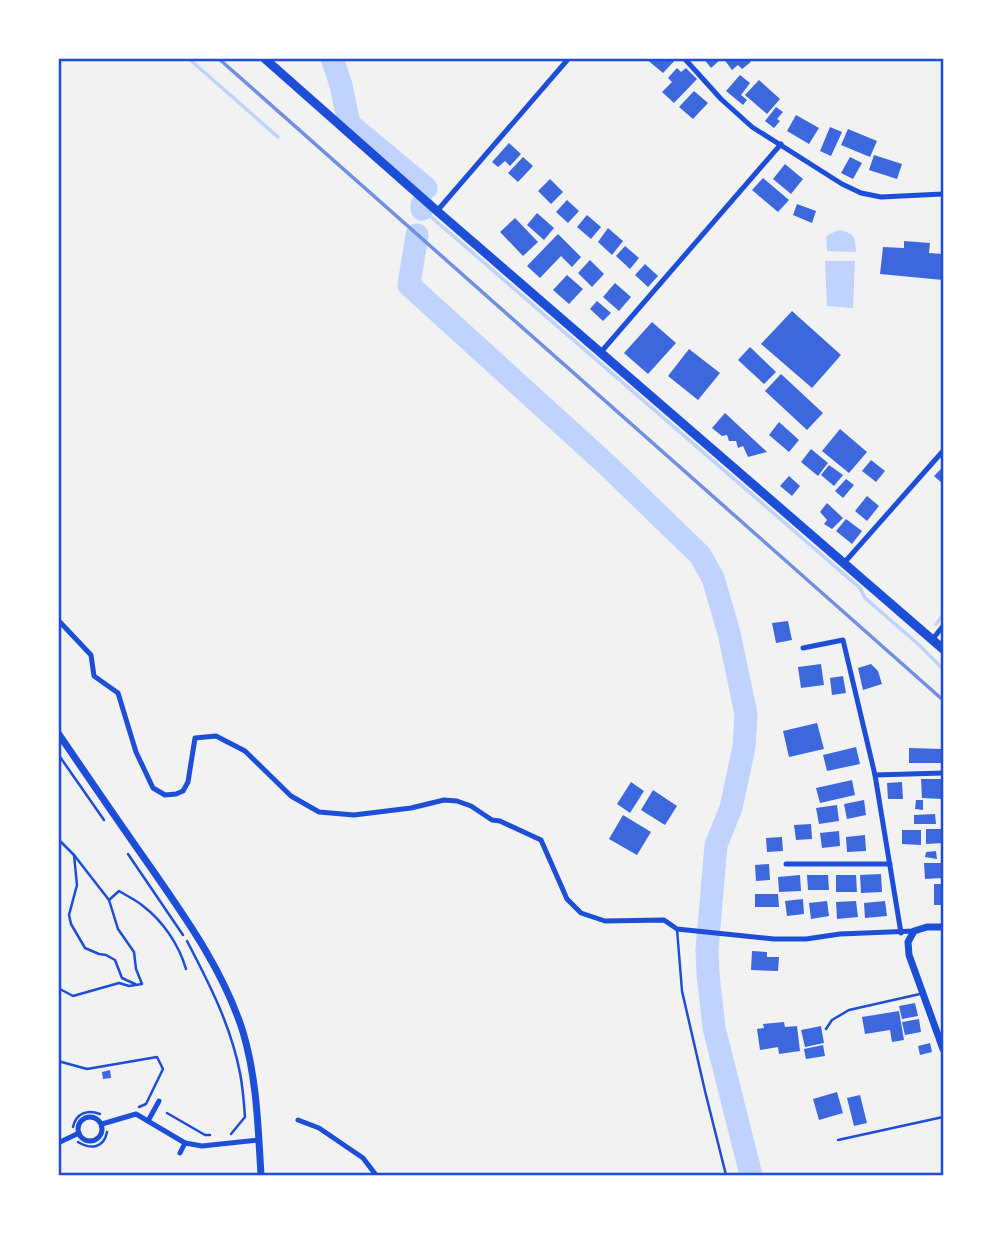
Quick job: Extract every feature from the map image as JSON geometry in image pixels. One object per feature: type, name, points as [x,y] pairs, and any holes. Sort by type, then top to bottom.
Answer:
[{"type":"main road","points":[[264,58],[943,649]]},
{"type":"street","points":[[437,211],[569,58]]},
{"type":"street","points":[[684,58],[720,99],[752,127],[834,180],[860,193],[881,197],[943,194]]},
{"type":"street","points":[[601,352],[781,144]]},
{"type":"street","points":[[844,563],[943,451]]},
{"type":"street","points":[[58,620],[91,655],[94,676],[118,693],[136,752],[153,788],[165,795],[183,791],[188,782],[195,738],[216,736],[245,751],[291,796],[318,812],[354,815],[411,808],[444,800],[471,806],[492,820],[541,840],[567,899],[581,913],[605,921],[664,920],[677,929],[774,939],[901,933],[927,927],[943,927]]},
{"type":"street","points":[[932,640],[943,626]]},
{"type":"street","points":[[803,648],[843,640],[875,775],[901,933]]},
{"type":"street","points":[[58,733],[189,923],[217,971],[246,1046],[254,1086],[261,1175]]},
{"type":"street","points":[[875,775],[943,773]]},
{"type":"street","points":[[786,864],[890,864]]},
{"type":"street","points":[[914,931],[908,942],[909,954],[943,1049]]},
{"type":"street","points":[[148,1121],[159,1101]]},
{"type":"street","points":[[102,1124],[136,1114],[185,1143],[202,1146],[259,1140]]},
{"type":"street","points":[[94,1118],[102,1124],[102,1134],[94,1141],[84,1140],[79,1133],[83,1119],[94,1118]]},
{"type":"street","points":[[298,1120],[319,1128],[363,1158],[376,1175]]},
{"type":"street","points":[[58,1143],[79,1133]]},
{"type":"street","points":[[180,1153],[185,1143]]},
{"type":"lane","points":[[677,929],[682,991],[726,1175]]},
{"type":"lane","points":[[826,1029],[832,1020],[849,1010],[923,994]]},
{"type":"lane","points":[[838,1140],[943,1117]]},
{"type":"path","points":[[58,754],[108,826]]},
{"type":"path","points":[[58,839],[109,900],[118,929],[134,952],[135,969],[142,984],[119,984],[73,996],[58,988]]},
{"type":"path","points":[[123,848],[185,937],[223,1014],[240,1073],[245,1117],[230,1135]]},
{"type":"path","points":[[74,855],[77,885],[69,915],[71,924],[85,948],[115,960],[122,978],[137,985]]},
{"type":"path","points":[[109,900],[119,891],[144,906],[176,944],[186,969]]},
{"type":"path","points":[[58,1060],[87,1069],[157,1057],[163,1069]]},
{"type":"path","points":[[167,1113],[205,1135],[218,1135]]},
{"type":"water","points":[[840,230],[853,237],[856,252],[827,251],[826,237]]},
{"type":"water","points":[[825,261],[855,261],[853,308],[827,306]]},
{"type":"building","points":[[645,58],[677,58],[663,73]]},
{"type":"building","points":[[703,58],[719,58],[720,60],[711,68]]},
{"type":"building","points":[[723,58],[748,58],[751,62],[742,69],[738,65],[732,70]]},
{"type":"building","points":[[677,68],[681,72],[686,68],[697,79],[674,103],[662,92],[672,82],[668,78]]},
{"type":"building","points":[[740,75],[750,83],[741,95],[747,100],[743,105],[726,91]]},
{"type":"building","points":[[759,80],[780,99],[767,114],[745,95]]},
{"type":"building","points":[[694,91],[708,103],[693,119],[679,107]]},
{"type":"building","points":[[776,107],[783,112],[774,128],[765,121]]},
{"type":"building","points":[[796,115],[819,128],[809,144],[787,131]]},
{"type":"building","points":[[830,127],[842,132],[831,156],[820,151]]},
{"type":"building","points":[[848,129],[877,141],[870,157],[841,145]]},
{"type":"building","points":[[509,143],[521,154],[510,166],[505,161],[498,167],[492,162]]},
{"type":"building","points":[[874,155],[902,164],[897,179],[869,170]]},
{"type":"building","points":[[523,157],[533,166],[518,182],[508,173]]},
{"type":"building","points":[[850,157],[862,163],[853,179],[841,173]]},
{"type":"building","points":[[785,164],[803,179],[791,194],[773,179]]},
{"type":"building","points":[[763,178],[789,200],[778,212],[752,190]]},
{"type":"building","points":[[550,179],[563,192],[551,204],[538,191]]},
{"type":"building","points":[[567,200],[579,211],[568,223],[556,212]]},
{"type":"building","points":[[797,204],[816,211],[812,223],[793,215]]},
{"type":"building","points":[[537,213],[554,228],[544,240],[527,225]]},
{"type":"building","points":[[587,215],[601,227],[591,239],[577,227]]},
{"type":"building","points":[[515,218],[538,242],[523,256],[500,232]]},
{"type":"building","points":[[608,228],[623,241],[612,255],[598,242]]},
{"type":"building","points":[[558,234],[581,257],[572,267],[561,256],[540,278],[527,266]]},
{"type":"building","points":[[904,241],[930,243],[929,253],[943,254],[943,280],[880,274],[883,247],[904,248]]},
{"type":"building","points":[[625,246],[639,258],[630,269],[616,256]]},
{"type":"building","points":[[590,260],[604,274],[592,287],[578,273]]},
{"type":"building","points":[[645,264],[658,276],[648,287],[635,275]]},
{"type":"building","points":[[567,275],[583,289],[569,304],[553,290]]},
{"type":"building","points":[[615,283],[631,297],[619,311],[603,297]]},
{"type":"building","points":[[597,301],[611,313],[603,321],[590,309]]},
{"type":"building","points":[[792,311],[841,355],[812,388],[761,344]]},
{"type":"building","points":[[652,322],[676,343],[648,374],[624,353]]},
{"type":"building","points":[[750,347],[776,372],[764,384],[738,360]]},
{"type":"building","points":[[689,349],[720,373],[698,400],[668,376]]},
{"type":"building","points":[[781,374],[823,413],[807,430],[765,391]]},
{"type":"building","points":[[725,413],[767,452],[748,457],[743,446],[738,448],[736,441],[729,441],[727,435],[722,436],[712,428]]},
{"type":"building","points":[[779,422],[799,440],[789,452],[769,435]]},
{"type":"building","points":[[840,429],[867,452],[849,473],[822,451]]},
{"type":"building","points":[[811,449],[828,463],[818,476],[801,462]]},
{"type":"building","points":[[871,460],[885,471],[876,482],[862,471]]},
{"type":"building","points":[[829,465],[843,475],[834,486],[821,475]]},
{"type":"building","points":[[943,467],[943,484],[934,476]]},
{"type":"building","points":[[789,476],[800,486],[792,496],[780,486]]},
{"type":"building","points":[[846,479],[854,485],[843,498],[835,491]]},
{"type":"building","points":[[867,496],[879,506],[867,521],[855,511]]},
{"type":"building","points":[[827,503],[843,518],[832,529],[824,524],[827,520],[820,512]]},
{"type":"building","points":[[846,519],[862,531],[852,544],[836,531]]},
{"type":"building","points":[[788,621],[792,640],[776,643],[772,623]]},
{"type":"building","points":[[821,664],[824,685],[801,688],[798,667]]},
{"type":"building","points":[[871,664],[878,671],[882,684],[863,690],[858,668]]},
{"type":"building","points":[[843,676],[846,693],[832,695],[830,678]]},
{"type":"building","points":[[817,723],[824,749],[789,757],[783,731]]},
{"type":"building","points":[[856,747],[860,764],[827,771],[823,755]]},
{"type":"building","points":[[909,748],[943,749],[943,763],[909,763]]},
{"type":"building","points":[[921,779],[943,779],[942,799],[922,798]]},
{"type":"building","points":[[852,780],[855,795],[820,803],[816,788]]},
{"type":"building","points":[[631,782],[644,791],[630,813],[617,804]]},
{"type":"building","points":[[902,782],[903,799],[888,799],[887,783]]},
{"type":"building","points":[[653,790],[677,806],[665,825],[641,810]]},
{"type":"building","points":[[864,800],[866,815],[847,819],[844,804]]},
{"type":"building","points":[[916,800],[923,800],[923,810],[915,809]]},
{"type":"building","points":[[837,805],[839,821],[819,824],[816,808]]},
{"type":"building","points":[[935,814],[936,824],[914,824],[914,815]]},
{"type":"building","points":[[623,815],[651,832],[637,855],[609,839]]},
{"type":"building","points":[[811,824],[812,839],[796,840],[794,825]]},
{"type":"building","points":[[926,829],[943,829],[943,843],[926,844]]},
{"type":"building","points":[[902,830],[921,830],[921,845],[902,844]]},
{"type":"building","points":[[839,831],[840,846],[822,848],[820,833]]},
{"type":"building","points":[[865,835],[866,851],[847,852],[846,837]]},
{"type":"building","points":[[782,837],[783,851],[767,852],[766,838]]},
{"type":"building","points":[[936,851],[937,859],[925,857],[926,852]]},
{"type":"building","points":[[924,863],[943,863],[943,878],[925,879]]},
{"type":"building","points":[[769,864],[770,880],[756,881],[755,865]]},
{"type":"building","points":[[881,874],[882,892],[861,893],[860,875]]},
{"type":"building","points":[[800,875],[801,891],[779,892],[778,877]]},
{"type":"building","points":[[807,875],[828,875],[829,890],[808,890]]},
{"type":"building","points":[[836,875],[856,875],[857,892],[836,892]]},
{"type":"building","points":[[934,884],[943,884],[943,905],[934,905]]},
{"type":"building","points":[[755,894],[778,894],[779,907],[755,907]]},
{"type":"building","points":[[803,899],[804,914],[787,916],[785,901]]},
{"type":"building","points":[[827,901],[829,916],[811,919],[809,903]]},
{"type":"building","points":[[856,901],[858,917],[837,919],[836,902]]},
{"type":"building","points":[[885,901],[887,916],[865,918],[864,903]]},
{"type":"building","points":[[752,951],[767,952],[767,957],[779,957],[778,971],[751,970]]},
{"type":"building","points":[[915,1003],[918,1016],[902,1019],[899,1006]]},
{"type":"building","points":[[899,1011],[904,1040],[892,1042],[890,1030],[865,1034],[862,1017]]},
{"type":"building","points":[[919,1019],[921,1032],[905,1035],[902,1022]]},
{"type":"building","points":[[784,1022],[785,1027],[797,1026],[800,1051],[779,1054],[778,1047],[760,1050],[757,1029],[764,1028],[763,1024]]},
{"type":"building","points":[[821,1026],[824,1043],[805,1047],[801,1030]]},
{"type":"building","points":[[930,1043],[932,1052],[920,1055],[918,1046]]},
{"type":"building","points":[[823,1045],[825,1056],[806,1059],[804,1049]]},
{"type":"building","points":[[110,1070],[111,1078],[103,1079],[102,1072]]},
{"type":"building","points":[[837,1092],[843,1113],[819,1120],[813,1099]]},
{"type":"building","points":[[860,1095],[867,1123],[854,1126],[847,1098]]},
{"type":"waterway","points":[[188,58],[278,137]]},
{"type":"waterway","points":[[332,58],[349,124],[426,188]]},
{"type":"waterway","points":[[422,209],[860,588],[865,598],[943,669]]},
{"type":"waterway","points":[[417,235],[409,285],[607,465],[700,555],[713,578],[729,633],[746,714],[744,747],[731,808],[716,845],[707,950],[708,974],[714,1028],[751,1175]]},
{"type":"waterway","points":[[936,624],[943,615]]},
{"type":"railway","points":[[218,58],[943,700]]}]
